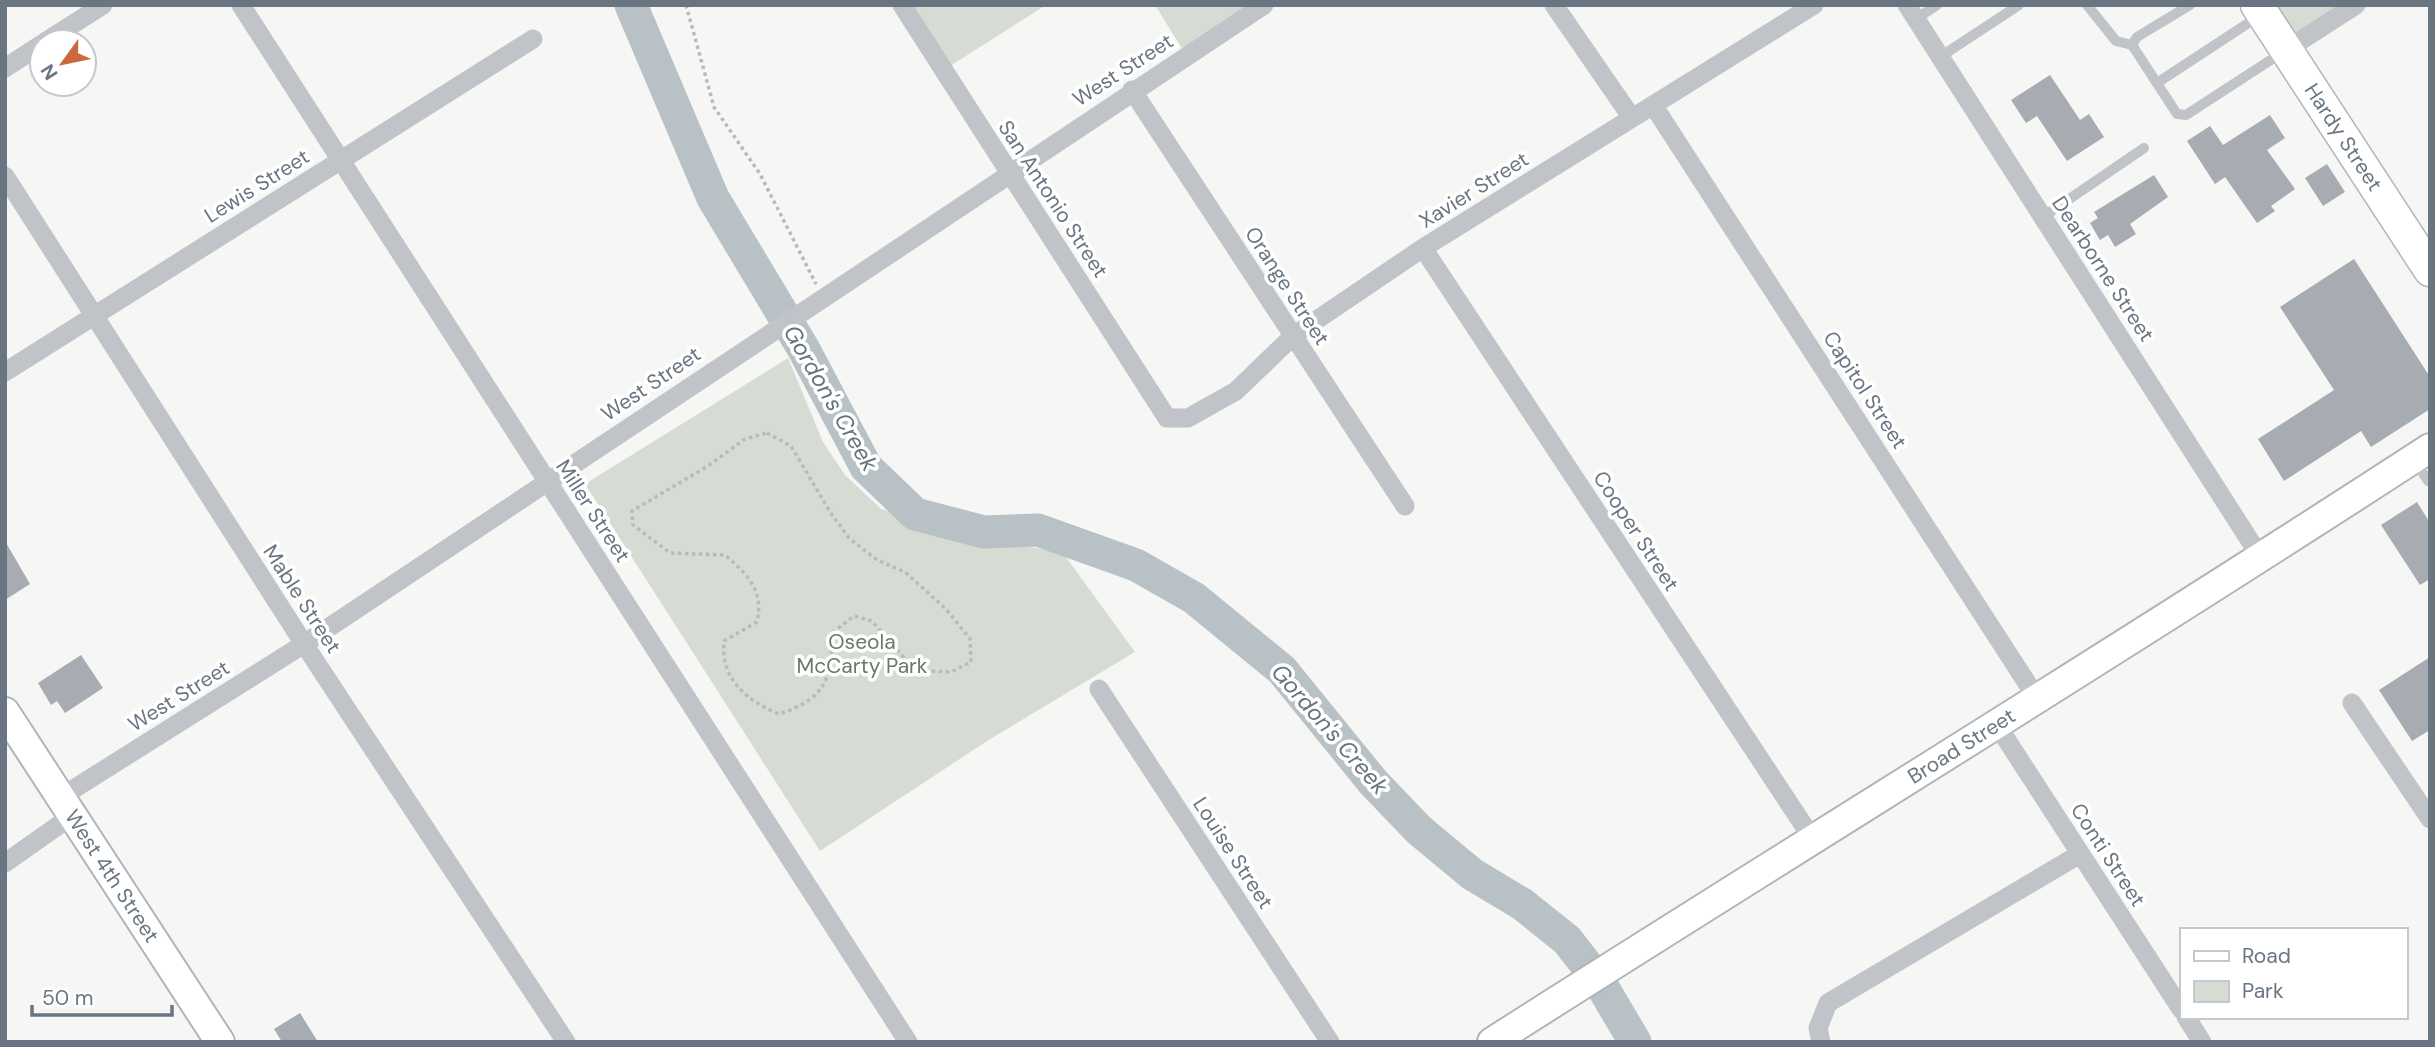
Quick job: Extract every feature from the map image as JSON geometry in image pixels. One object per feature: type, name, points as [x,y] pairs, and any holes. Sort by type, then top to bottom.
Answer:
[{"type":"main road","name":"Hardy Street","points":[[2260,9],[2430,270]]},
{"type":"street","points":[[67,28],[103,5]]},
{"type":"street","name":"Miller Street","points":[[241,5],[908,1042]]},
{"type":"street","name":"San Antonio Street","points":[[902,5],[1167,418]]},
{"type":"street","name":"West Street","points":[[5,863],[67,806],[304,644],[1132,90],[1264,5]]},
{"type":"street","points":[[1554,5],[1632,118]]},
{"type":"street","name":"Xavier Street","points":[[1167,418],[1188,418],[1236,391],[1293,336],[1423,248],[1814,5]]},
{"type":"street","points":[[2286,50],[2356,5]]},
{"type":"street","name":"Dearborne Street","points":[[1912,12],[2261,558]]},
{"type":"street","name":"Lewis Street","points":[[5,372],[533,39]]},
{"type":"street","points":[[5,68],[28,53]]},
{"type":"street","name":"Orange Street","points":[[1132,90],[1405,506]]},
{"type":"street","name":"Capitol Street","points":[[1653,105],[2038,700]]},
{"type":"street","name":"Mable Street","points":[[5,176],[304,644],[566,1042]]},
{"type":"street","name":"Cooper Street","points":[[1423,248],[1811,838]]},
{"type":"street","name":"Broad Street","points":[[1492,1042],[1811,838],[2038,700],[2261,558],[2426,470]]},
{"type":"street","name":"Louise Street","points":[[1099,689],[1330,1042]]},
{"type":"street","points":[[2352,703],[2430,819]]},
{"type":"street","name":"West 4th Street","points":[[5,712],[220,1042]]},
{"type":"street","name":"Conti Street","points":[[1997,725],[2180,1007]]},
{"type":"street","points":[[1821,1042],[1818,1028],[1828,1003],[2080,854]]},
{"type":"street","points":[[2187,1019],[2202,1042]]},
{"type":"lane","points":[[1912,12],[1937,5]]},
{"type":"lane","points":[[1940,57],[2019,5]]},
{"type":"lane","points":[[2087,5],[2116,41],[2134,41],[2190,5]]},
{"type":"lane","points":[[2157,83],[2260,9]]},
{"type":"lane","points":[[2134,41],[2177,114],[2186,115],[2286,50]]},
{"type":"lane","points":[[2043,217],[2144,148]]},
{"type":"path","points":[[686,5],[714,107],[760,174],[819,301]]},
{"type":"path","points":[[767,433],[791,446],[830,512],[849,538],[877,560],[905,572],[946,609],[970,639],[971,662],[951,672],[929,671],[907,661],[872,621],[855,616],[832,633],[832,657],[823,688],[805,705],[779,714],[755,705],[733,683],[722,657],[724,641],[757,622],[759,595],[749,576],[725,555],[670,554],[650,541],[633,525],[632,511],[708,466],[745,439],[767,433]]},
{"type":"green space","points":[[902,5],[1046,5],[944,70]]},
{"type":"green space","points":[[1155,5],[1264,5],[1186,55]]},
{"type":"green space","points":[[2257,5],[2356,5],[2286,50]]},
{"type":"green space","name":"Oseola McCarty Park","points":[[788,358],[823,442],[845,475],[881,509],[905,516],[955,540],[1013,544],[1063,553],[1135,652],[987,741],[820,851],[585,484]]},
{"type":"building","points":[[2050,75],[2080,120],[2089,114],[2104,137],[2067,161],[2037,116],[2026,123],[2011,100]]},
{"type":"building","points":[[2270,115],[2285,138],[2267,150],[2295,189],[2271,206],[2275,211],[2257,223],[2225,177],[2215,184],[2187,141],[2210,126],[2223,145]]},
{"type":"building","points":[[2327,164],[2345,192],[2323,206],[2305,178]]},
{"type":"building","points":[[2154,175],[2168,197],[2130,224],[2136,234],[2115,247],[2108,235],[2100,240],[2090,223],[2098,218],[2094,212]]},
{"type":"building","points":[[2354,259],[2430,377],[2430,409],[2371,447],[2361,431],[2284,481],[2258,439],[2334,390],[2280,307]]},
{"type":"building","points":[[2417,502],[2430,523],[2430,579],[2420,585],[2381,525]]},
{"type":"building","points":[[5,541],[30,584],[5,600]]},
{"type":"building","points":[[81,655],[103,688],[65,713],[57,701],[51,705],[38,683]]},
{"type":"building","points":[[2430,657],[2430,730],[2412,741],[2379,690]]},
{"type":"building","points":[[300,1013],[318,1042],[282,1042],[274,1029]]},
{"type":"waterway","name":"Gordon's Creek","points":[[631,5],[713,198],[803,348],[866,467],[915,514],[984,532],[1038,530],[1136,565],[1194,598],[1282,670],[1373,782],[1419,830],[1472,874],[1522,904],[1567,940],[1599,981],[1635,1042]]}]
